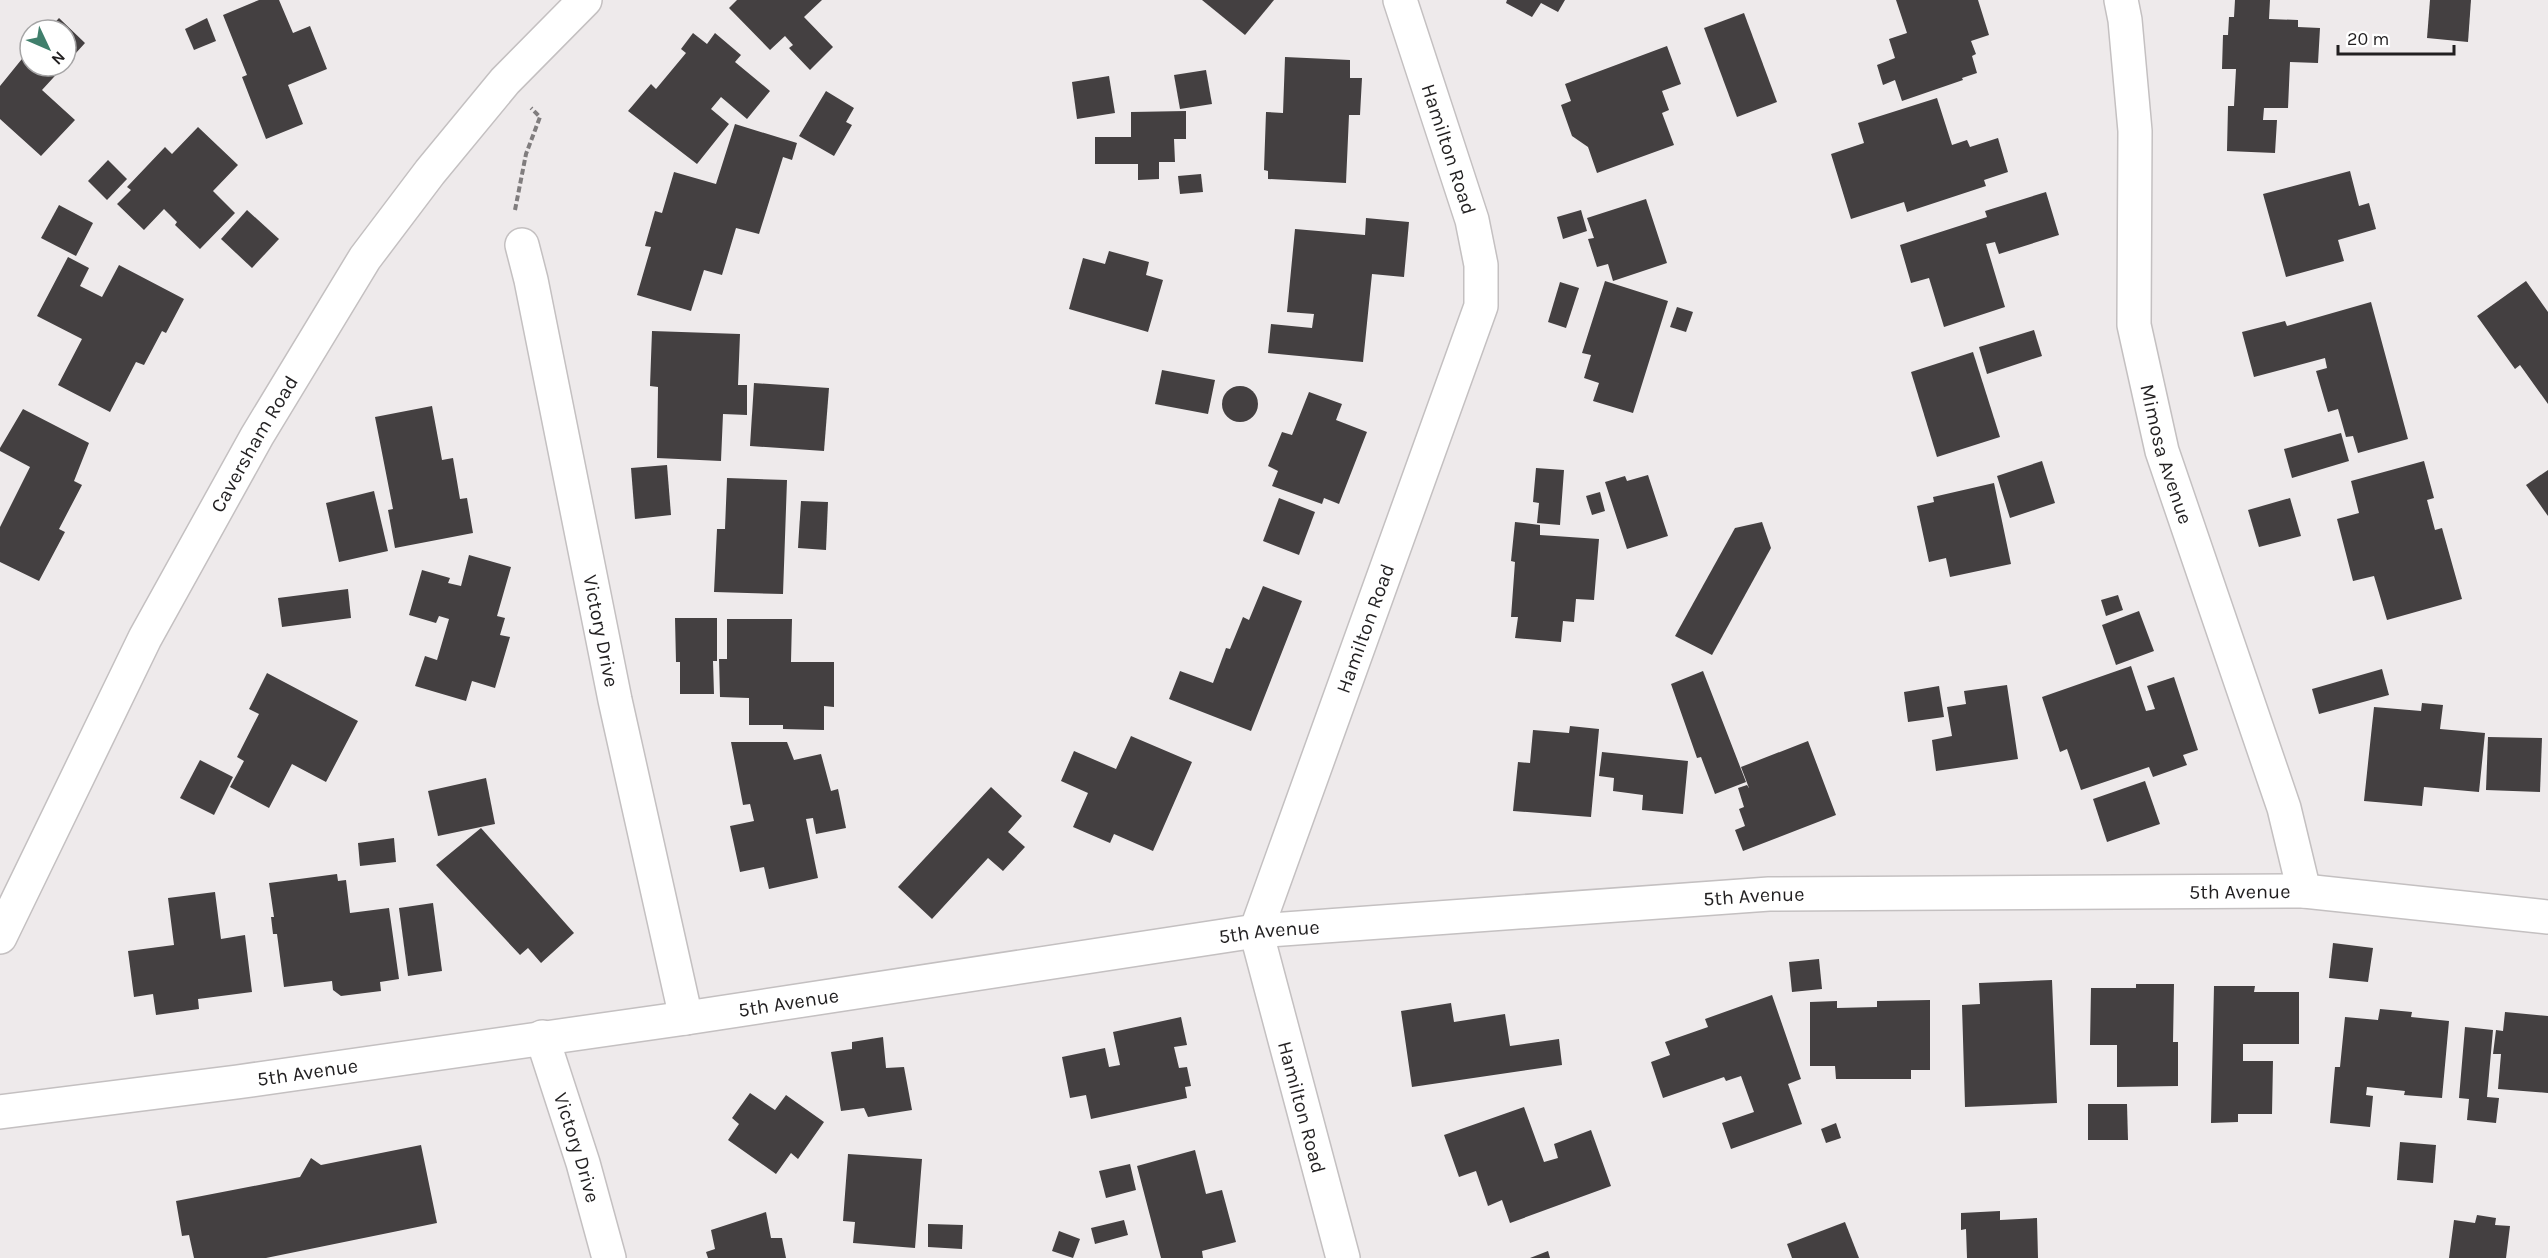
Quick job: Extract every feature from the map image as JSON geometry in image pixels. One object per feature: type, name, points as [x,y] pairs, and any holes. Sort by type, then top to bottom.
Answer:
[{"type":"street","name":"Caversham Road","points":[[0,937],[145,638],[256,436],[365,258],[430,172],[506,81],[585,0]]},
{"type":"street","name":"Hamilton Road","points":[[1343,1258],[1256,932],[1480,306],[1481,265],[1472,220],[1400,0]]},
{"type":"street","name":"Mimosa Avenue","points":[[2121,0],[2134,131],[2134,325],[2162,451],[2284,808],[2304,891]]},
{"type":"street","name":"Victory Drive","points":[[522,245],[531,279],[615,700],[686,1018]]},
{"type":"street","name":"5th Avenue","points":[[0,1112],[237,1082],[686,1018],[1256,932],[1769,894],[2304,891],[2548,917]]},
{"type":"street","name":"Victory Drive","points":[[542,1037],[583,1163],[609,1258]]},
{"type":"path","points":[[506,81],[540,117],[526,154],[515,213],[522,245]]},
{"type":"building","points":[[259,0],[279,0],[293,33],[310,26],[327,69],[288,85],[303,124],[266,139],[242,77],[247,75],[223,15]]},
{"type":"building","points":[[737,0],[822,0],[804,17],[833,47],[810,70],[789,48],[793,45],[785,36],[770,50],[729,8]]},
{"type":"building","points":[[1202,0],[1274,0],[1245,35]]},
{"type":"building","points":[[1507,0],[1565,0],[1558,12],[1541,3],[1532,17],[1506,3]]},
{"type":"building","points":[[1896,0],[1978,0],[1989,35],[1971,41],[1976,54],[1972,56],[1977,73],[1902,101],[1895,80],[1883,85],[1877,65],[1895,58],[1889,39],[1907,33]]},
{"type":"building","points":[[2235,0],[2270,0],[2269,19],[2298,20],[2298,27],[2320,28],[2318,63],[2290,62],[2288,108],[2264,108],[2263,120],[2277,120],[2275,153],[2227,151],[2228,106],[2234,106],[2236,69],[2222,69],[2223,35],[2228,35],[2229,17],[2234,17]]},
{"type":"building","points":[[2430,0],[2471,0],[2468,42],[2427,38]]},
{"type":"building","points":[[1744,13],[1777,102],[1737,117],[1704,28]]},
{"type":"building","points":[[207,18],[216,41],[194,50],[185,29]]},
{"type":"building","points":[[693,33],[707,44],[715,33],[741,55],[735,62],[770,91],[747,119],[721,97],[711,109],[729,124],[697,164],[628,111],[651,84],[656,89],[686,53],[681,49]]},
{"type":"building","points":[[78,36],[85,43],[78,51]]},
{"type":"building","points":[[1667,46],[1681,84],[1662,91],[1669,110],[1662,113],[1674,145],[1597,173],[1588,147],[1572,136],[1561,105],[1571,101],[1565,84]]},
{"type":"building","points":[[1285,57],[1350,60],[1350,78],[1362,78],[1360,115],[1349,115],[1346,183],[1268,179],[1268,171],[1264,170],[1266,112],[1283,113]]},
{"type":"building","points":[[18,64],[18,78],[53,78],[42,90],[75,120],[41,156],[0,119],[0,86]]},
{"type":"building","points":[[1206,70],[1212,104],[1180,109],[1174,75]]},
{"type":"building","points":[[1109,76],[1115,113],[1077,119],[1072,82]]},
{"type":"building","points":[[826,91],[854,108],[846,122],[852,125],[834,156],[799,136]]},
{"type":"building","points":[[1937,98],[1952,145],[1967,140],[1970,147],[1998,138],[2008,172],[1984,180],[1986,186],[1907,212],[1904,202],[1851,219],[1831,154],[1864,143],[1858,123]]},
{"type":"building","points":[[1186,111],[1186,139],[1174,139],[1175,162],[1159,162],[1159,179],[1138,180],[1138,164],[1095,164],[1095,137],[1131,137],[1131,112]]},
{"type":"building","points":[[735,124],[797,143],[792,160],[783,157],[759,234],[736,228],[722,275],[704,270],[691,311],[637,295],[651,247],[645,246],[655,211],[662,213],[674,172],[716,184]]},
{"type":"building","points":[[198,127],[238,165],[213,191],[235,213],[200,249],[175,225],[177,222],[164,209],[144,230],[117,204],[131,190],[127,187],[165,147],[172,154]]},
{"type":"building","points":[[108,160],[127,179],[107,200],[88,181]]},
{"type":"building","points":[[2350,171],[2359,206],[2369,203],[2376,229],[2338,240],[2344,261],[2286,277],[2263,194]]},
{"type":"building","points":[[1201,174],[1203,192],[1180,194],[1178,176]]},
{"type":"building","points":[[2046,192],[2059,235],[1999,254],[1995,242],[1986,244],[2005,307],[1944,327],[1929,278],[1911,283],[1900,245],[1987,217],[1985,211]]},
{"type":"building","points":[[1646,199],[1667,263],[1613,281],[1608,264],[1597,267],[1588,239],[1594,238],[1587,218]]},
{"type":"building","points":[[59,205],[93,223],[76,256],[41,238]]},
{"type":"building","points":[[247,210],[279,239],[252,268],[221,239]]},
{"type":"building","points":[[1581,210],[1587,231],[1563,239],[1557,217]]},
{"type":"building","points":[[1366,218],[1409,222],[1404,277],[1372,274],[1363,362],[1268,353],[1271,324],[1312,328],[1314,314],[1287,312],[1295,229],[1365,235]]},
{"type":"building","points":[[1109,251],[1149,262],[1146,275],[1163,280],[1148,332],[1069,309],[1083,258],[1105,264]]},
{"type":"building","points":[[68,257],[89,268],[80,286],[102,297],[119,265],[184,299],[166,333],[162,331],[144,365],[136,362],[110,412],[58,385],[82,339],[37,316]]},
{"type":"building","points":[[1605,281],[1668,301],[1633,413],[1593,401],[1599,383],[1584,378],[1591,355],[1582,353]]},
{"type":"building","points":[[2526,281],[2548,312],[2548,404],[2520,365],[2515,369],[2477,316]]},
{"type":"building","points":[[1560,282],[1579,288],[1566,328],[1548,322]]},
{"type":"building","points":[[2371,302],[2408,439],[2358,453],[2353,436],[2346,437],[2338,409],[2328,412],[2316,371],[2327,368],[2325,358],[2254,377],[2242,332],[2285,321],[2287,326]]},
{"type":"building","points":[[1677,307],[1693,312],[1686,332],[1670,327]]},
{"type":"building","points":[[2034,330],[2042,356],[1987,374],[1979,347]]},
{"type":"building","points":[[652,331],[740,334],[738,385],[747,385],[747,415],[723,414],[721,461],[657,458],[658,387],[650,386]]},
{"type":"building","points":[[1973,352],[2000,437],[1937,457],[1911,372]]},
{"type":"building","points":[[1162,370],[1215,380],[1208,414],[1155,404]]},
{"type":"building","points":[[754,383],[829,388],[824,451],[750,446]]},
{"type":"building","points":[[1240,386],[1252,392],[1258,404],[1252,416],[1240,422],[1228,416],[1222,404],[1228,392]]},
{"type":"building","points":[[1309,392],[1342,404],[1336,420],[1367,432],[1339,504],[1324,498],[1322,504],[1272,486],[1278,471],[1268,466],[1282,432],[1292,435]]},
{"type":"building","points":[[432,406],[442,460],[453,458],[460,499],[467,498],[473,533],[395,548],[388,510],[393,509],[375,417]]},
{"type":"building","points":[[23,409],[89,443],[74,481],[82,485],[59,529],[65,532],[39,581],[0,562],[0,527],[30,467],[0,451],[0,448]]},
{"type":"building","points":[[2341,433],[2349,461],[2292,478],[2284,449]]},
{"type":"building","points":[[2042,461],[2055,503],[2010,518],[1997,476]]},
{"type":"building","points":[[2424,461],[2434,498],[2427,500],[2435,530],[2442,528],[2462,599],[2387,620],[2374,576],[2353,581],[2337,519],[2359,513],[2351,481]]},
{"type":"building","points":[[667,465],[671,515],[635,519],[631,468]]},
{"type":"building","points":[[1536,468],[1564,470],[1560,525],[1537,523],[1539,503],[1533,502]]},
{"type":"building","points":[[2548,470],[2548,516],[2526,485]]},
{"type":"building","points":[[1648,475],[1668,536],[1627,549],[1605,482],[1625,476],[1627,481]]},
{"type":"building","points":[[727,478],[787,480],[783,594],[714,592],[717,529],[725,529]]},
{"type":"building","points":[[1994,483],[2011,564],[1950,577],[1946,558],[1929,562],[1917,506],[1934,502],[1933,497]]},
{"type":"building","points":[[374,491],[388,551],[339,562],[326,503]]},
{"type":"building","points":[[1600,492],[1605,511],[1592,515],[1586,496]]},
{"type":"building","points":[[1279,498],[1315,512],[1299,555],[1263,541]]},
{"type":"building","points":[[2290,498],[2301,536],[2259,547],[2248,510]]},
{"type":"building","points":[[801,501],[828,502],[826,550],[798,548]]},
{"type":"building","points":[[1515,522],[1540,525],[1540,535],[1599,539],[1594,600],[1576,599],[1574,622],[1563,621],[1561,642],[1515,638],[1518,617],[1511,617],[1515,562],[1511,561]]},
{"type":"building","points":[[1762,522],[1771,548],[1712,655],[1675,636],[1735,528]]},
{"type":"building","points":[[469,555],[511,567],[497,616],[505,618],[500,635],[510,637],[495,688],[472,681],[466,701],[415,686],[425,656],[437,660],[449,619],[439,616],[436,623],[409,615],[422,570],[450,578],[448,583],[461,586]]},
{"type":"building","points":[[1263,586],[1302,601],[1251,731],[1169,699],[1180,671],[1213,683],[1226,648],[1230,649],[1243,617],[1249,620]]},
{"type":"building","points":[[348,589],[351,618],[282,627],[278,598]]},
{"type":"building","points":[[2118,595],[2123,610],[2106,616],[2101,600]]},
{"type":"building","points":[[2139,611],[2154,651],[2116,665],[2102,625]]},
{"type":"building","points":[[675,618],[717,618],[717,661],[713,661],[714,694],[680,694],[680,662],[676,662]]},
{"type":"building","points":[[727,619],[792,619],[791,662],[834,662],[834,707],[824,706],[824,730],[783,729],[783,725],[749,725],[749,698],[720,697],[719,659],[727,659]]},
{"type":"building","points":[[2131,666],[2146,711],[2155,709],[2147,686],[2174,677],[2198,750],[2183,755],[2187,765],[2153,777],[2149,767],[2081,790],[2067,749],[2060,752],[2042,697]]},
{"type":"building","points":[[2382,669],[2389,695],[2319,714],[2312,689]]},
{"type":"building","points":[[1703,671],[1746,782],[1715,794],[1701,757],[1697,758],[1671,684]]},
{"type":"building","points":[[267,673],[358,721],[326,782],[292,764],[269,808],[230,787],[244,761],[237,757],[259,714],[249,709]]},
{"type":"building","points":[[2007,685],[2018,759],[1936,771],[1932,740],[1952,736],[1947,707],[1966,704],[1964,691]]},
{"type":"building","points":[[1939,686],[1944,717],[1908,722],[1904,692]]},
{"type":"building","points":[[2422,703],[2443,705],[2440,729],[2485,733],[2479,792],[2424,787],[2422,806],[2364,801],[2374,707],[2421,711]]},
{"type":"building","points":[[1570,726],[1599,729],[1591,817],[1513,811],[1518,762],[1530,763],[1533,730],[1569,733]]},
{"type":"building","points":[[1131,736],[1192,762],[1153,851],[1114,834],[1110,843],[1073,827],[1088,793],[1061,781],[1074,751],[1116,769]]},
{"type":"building","points":[[2488,737],[2542,738],[2540,792],[2486,790]]},
{"type":"building","points":[[1808,741],[1836,815],[1743,851],[1735,830],[1745,826],[1739,809],[1744,807],[1738,788],[1747,785],[1749,788],[1741,767]]},
{"type":"building","points":[[731,742],[787,742],[794,760],[821,754],[831,791],[838,789],[846,828],[816,834],[813,818],[806,819],[818,878],[769,889],[764,867],[740,872],[730,826],[754,821],[750,804],[743,805]]},
{"type":"building","points":[[1602,752],[1688,761],[1683,814],[1642,810],[1643,795],[1613,791],[1614,778],[1599,776]]},
{"type":"building","points":[[200,760],[233,777],[214,815],[180,798]]},
{"type":"building","points":[[486,778],[495,824],[438,836],[428,791]]},
{"type":"building","points":[[2145,781],[2160,824],[2107,842],[2093,799]]},
{"type":"building","points":[[991,787],[1022,816],[1008,832],[1025,847],[1003,871],[988,858],[932,919],[898,887]]},
{"type":"building","points":[[481,828],[574,933],[541,963],[528,948],[520,955],[436,865]]},
{"type":"building","points":[[394,838],[396,862],[360,866],[358,843]]},
{"type":"building","points":[[337,874],[338,881],[346,880],[350,913],[389,908],[399,979],[380,982],[381,991],[341,996],[333,990],[332,981],[284,987],[277,934],[273,934],[271,917],[274,917],[269,883]]},
{"type":"building","points":[[215,892],[221,939],[245,935],[252,992],[198,999],[199,1009],[156,1015],[153,994],[134,997],[128,951],[174,945],[168,898]]},
{"type":"building","points":[[433,903],[442,971],[408,976],[399,908]]},
{"type":"building","points":[[2333,943],[2373,948],[2368,982],[2329,978]]},
{"type":"building","points":[[1819,959],[1822,989],[1792,992],[1789,962]]},
{"type":"building","points":[[2052,980],[2057,1103],[1965,1107],[1962,1005],[1980,1004],[1979,983]]},
{"type":"building","points":[[2136,984],[2174,984],[2173,1042],[2178,1042],[2178,1086],[2117,1087],[2117,1045],[2090,1045],[2091,988],[2136,988]]},
{"type":"building","points":[[2214,986],[2255,986],[2254,992],[2299,992],[2299,1044],[2243,1044],[2243,1061],[2273,1061],[2272,1114],[2238,1114],[2238,1122],[2211,1123]]},
{"type":"building","points":[[1772,995],[1801,1079],[1788,1084],[1802,1124],[1731,1149],[1722,1123],[1754,1112],[1741,1076],[1726,1081],[1724,1077],[1663,1098],[1651,1062],[1670,1055],[1665,1042],[1708,1027],[1705,1019]]},
{"type":"building","points":[[1930,1000],[1930,1070],[1911,1070],[1911,1079],[1836,1079],[1835,1066],[1810,1066],[1810,1002],[1837,1001],[1837,1008],[1877,1007],[1877,1001]]},
{"type":"building","points":[[1451,1003],[1454,1022],[1505,1014],[1510,1046],[1559,1039],[1562,1065],[1412,1087],[1401,1011]]},
{"type":"building","points":[[2380,1009],[2412,1012],[2411,1017],[2449,1021],[2442,1098],[2404,1095],[2405,1091],[2367,1087],[2366,1095],[2373,1096],[2370,1127],[2330,1123],[2335,1067],[2340,1067],[2345,1017],[2378,1020]]},
{"type":"building","points":[[2505,1012],[2548,1016],[2548,1093],[2498,1089],[2501,1054],[2493,1054],[2496,1030],[2503,1031]]},
{"type":"building","points":[[1181,1017],[1187,1045],[1174,1047],[1179,1068],[1187,1067],[1191,1086],[1185,1087],[1187,1098],[1091,1119],[1086,1095],[1070,1098],[1062,1057],[1105,1048],[1109,1067],[1120,1065],[1113,1032]]},
{"type":"building","points":[[2465,1027],[2493,1030],[2487,1097],[2499,1098],[2496,1123],[2467,1120],[2469,1099],[2459,1098]]},
{"type":"building","points":[[883,1037],[886,1068],[904,1067],[912,1110],[868,1117],[864,1108],[841,1111],[831,1052],[852,1049],[852,1042]]},
{"type":"building","points":[[750,1093],[775,1110],[786,1095],[824,1122],[798,1159],[791,1153],[776,1174],[728,1140],[739,1124],[732,1118]]},
{"type":"building","points":[[2088,1104],[2127,1104],[2128,1140],[2088,1140]]},
{"type":"building","points":[[1524,1107],[1544,1162],[1558,1158],[1554,1144],[1591,1130],[1611,1186],[1510,1223],[1502,1200],[1488,1206],[1476,1171],[1459,1177],[1444,1135]]},
{"type":"building","points":[[1836,1123],[1841,1138],[1826,1143],[1821,1129]]},
{"type":"building","points":[[2400,1142],[2436,1145],[2433,1183],[2397,1180]]},
{"type":"building","points":[[421,1145],[437,1223],[266,1258],[194,1258],[189,1235],[182,1236],[176,1201],[300,1177],[311,1158],[321,1165]]},
{"type":"building","points":[[1195,1150],[1206,1194],[1222,1190],[1236,1242],[1202,1251],[1203,1258],[1161,1258],[1137,1166]]},
{"type":"building","points":[[848,1154],[922,1159],[915,1248],[853,1243],[855,1222],[843,1221]]},
{"type":"building","points":[[1130,1164],[1136,1190],[1106,1198],[1099,1171]]},
{"type":"building","points":[[2000,1211],[2000,1220],[2037,1218],[2038,1258],[1967,1258],[1966,1229],[1961,1230],[1961,1213]]},
{"type":"building","points":[[766,1212],[771,1238],[782,1238],[786,1258],[708,1258],[706,1252],[715,1249],[711,1230]]},
{"type":"building","points":[[2477,1215],[2496,1218],[2495,1225],[2510,1226],[2506,1258],[2449,1258],[2454,1220],[2475,1223]]},
{"type":"building","points":[[1124,1220],[1128,1235],[1095,1244],[1091,1228]]},
{"type":"building","points":[[1845,1222],[1859,1258],[1792,1258],[1787,1244]]},
{"type":"building","points":[[928,1224],[963,1225],[962,1249],[928,1247]]},
{"type":"building","points":[[1059,1231],[1080,1239],[1073,1258],[1052,1251]]},
{"type":"building","points":[[1548,1251],[1550,1258],[1530,1258]]}]
